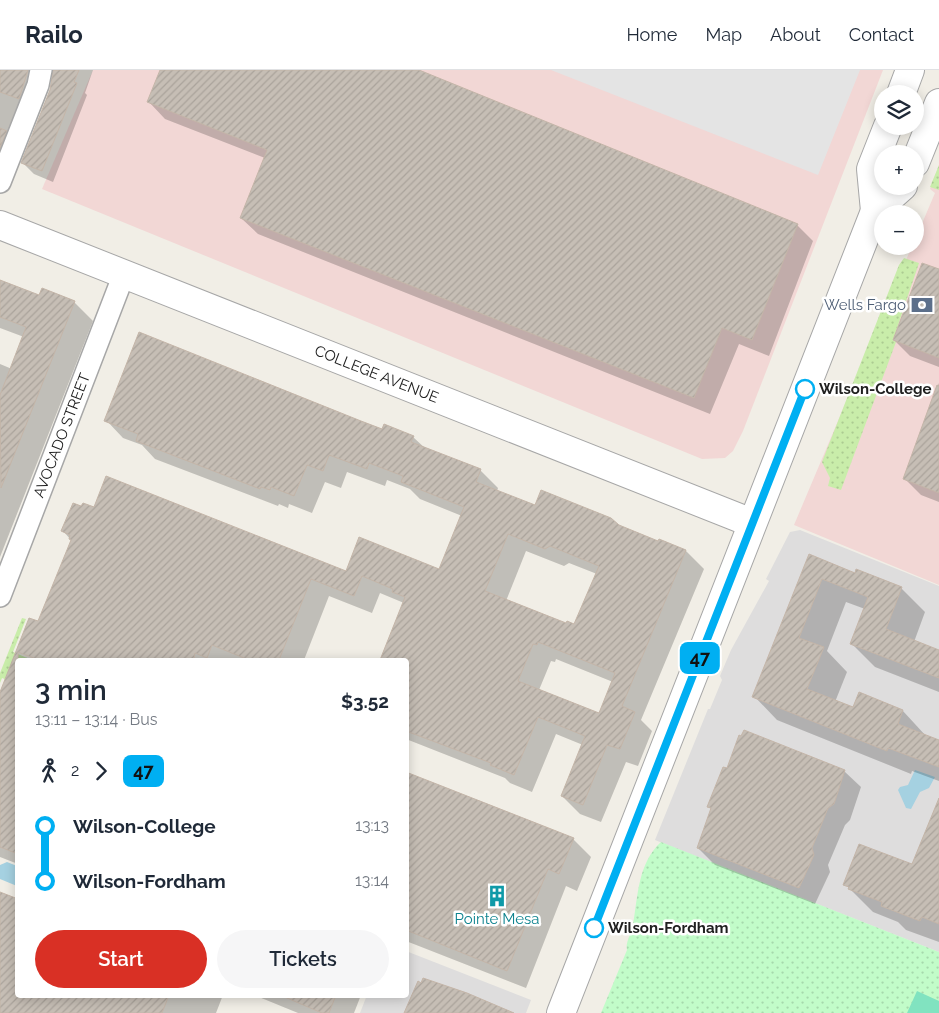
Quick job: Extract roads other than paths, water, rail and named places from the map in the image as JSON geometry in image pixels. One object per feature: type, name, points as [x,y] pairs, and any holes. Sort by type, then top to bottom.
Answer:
[{"type":"street","points":[[0,182],[38,85],[41,70]]},
{"type":"street","points":[[904,85],[910,70]]},
{"type":"street","points":[[922,145],[939,103]]},
{"type":"street","points":[[875,205],[872,169],[885,135]]},
{"type":"street","points":[[882,205],[894,195]]},
{"type":"street","points":[[561,1013],[874,214]]},
{"type":"street","name":"COLLEGE AVENUE","points":[[0,225],[752,523]]},
{"type":"street","name":"AVOCADO STREET","points":[[0,596],[124,274]]},
{"type":"water","points":[[915,770],[935,777],[929,788],[920,792],[911,809],[906,808],[898,790],[900,787],[908,785]]},
{"type":"water","points":[[7,862],[15,865],[15,885],[0,879],[0,865]]},
{"type":"place","name":"Wells Fargo","points":[[922,305]]},
{"type":"place","name":"Wilson-College","points":[[805,389]]},
{"type":"place","name":"Pointe Mesa","points":[[497,896]]},
{"type":"place","name":"Wilson-Fordham","points":[[594,928]]}]
